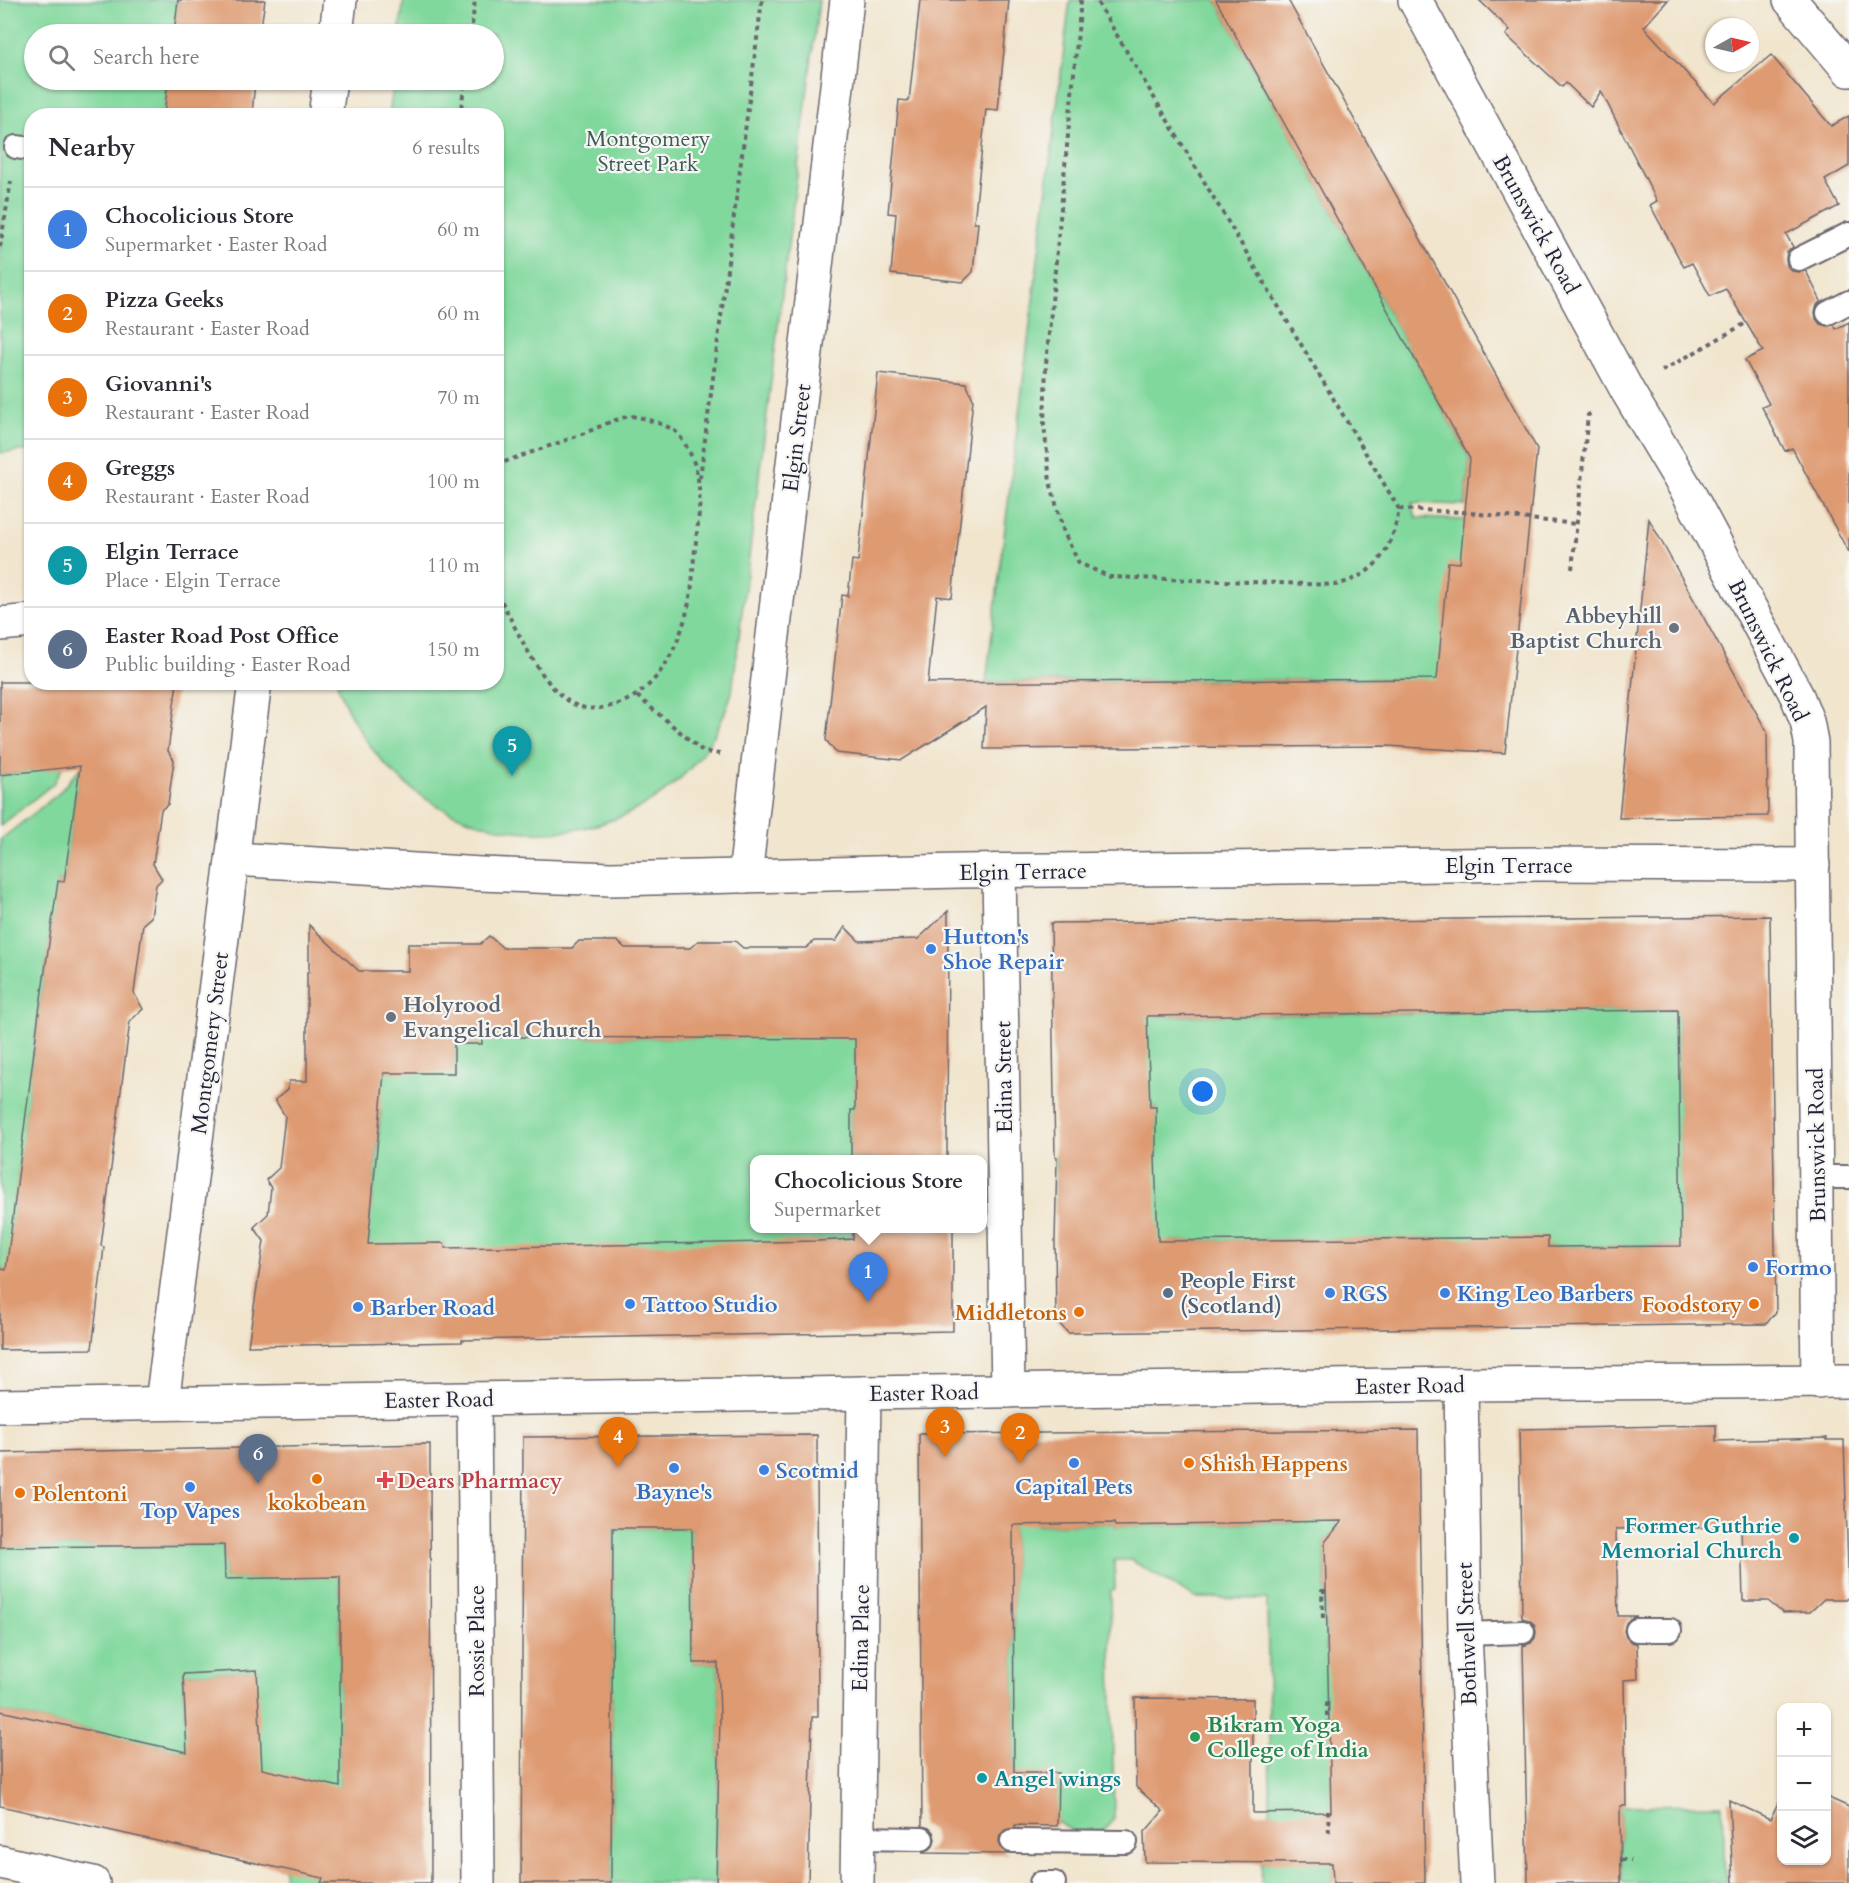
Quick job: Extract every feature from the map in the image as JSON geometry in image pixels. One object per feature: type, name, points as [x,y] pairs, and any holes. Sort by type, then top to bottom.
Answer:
[{"type":"street","points":[[337,24],[340,0]]},
{"type":"street","name":"Elgin Street","points":[[746,876],[847,0]]},
{"type":"street","name":"Brunswick Road","points":[[1415,0],[1628,392],[1688,492],[1797,696],[1807,721],[1811,742],[1816,1177],[1834,1381]]},
{"type":"street","points":[[1790,0],[1849,70]]},
{"type":"street","points":[[327,108],[329,90]]},
{"type":"street","points":[[0,624],[24,622]]},
{"type":"street","name":"Montgomery Street","points":[[162,1403],[254,690]]},
{"type":"street","name":"Elgin Terrace","points":[[233,859],[481,874],[611,879],[1539,864],[1813,865]]},
{"type":"street","name":"Edina Street","points":[[999,871],[1008,1391]]},
{"type":"street","name":"Easter Road","points":[[0,1406],[1461,1384],[1834,1381]]},
{"type":"street","name":"Bothwell Street","points":[[1461,1384],[1465,1634],[1477,1883]]},
{"type":"street","name":"Edina Place","points":[[857,1883],[864,1393]]},
{"type":"street","name":"Rossie Place","points":[[474,1399],[478,1883]]},
{"type":"street","points":[[0,1862],[93,1883]]},
{"type":"lane","points":[[1799,259],[1849,234]]},
{"type":"lane","points":[[1828,313],[1849,302]]},
{"type":"lane","points":[[1816,1177],[1849,1177]]},
{"type":"lane","points":[[1637,1630],[1670,1630]]},
{"type":"lane","points":[[1465,1634],[1523,1632]]},
{"type":"lane","points":[[857,1839],[922,1839]]},
{"type":"lane","points":[[1012,1841],[1126,1842]]},
{"type":"lane","points":[[1041,1883],[1054,1883]]},
{"type":"path","points":[[472,24],[475,0]]},
{"type":"path","points":[[699,487],[762,0]]},
{"type":"path","points":[[1081,0],[1046,364],[1044,424],[1050,482],[1064,532],[1079,563],[1110,577],[1335,585],[1358,577],[1382,557],[1392,540],[1399,509],[1096,0]]},
{"type":"path","points":[[461,108],[464,90]]},
{"type":"path","points":[[0,248],[24,148]]},
{"type":"path","points":[[1572,569],[1588,415],[1746,323]]},
{"type":"path","points":[[504,462],[584,434],[613,421],[635,416],[674,430],[687,448],[698,471],[701,503],[692,585],[686,614],[669,660],[650,686],[622,704],[591,709],[578,707],[553,689],[536,664],[504,606]]},
{"type":"path","points":[[1399,509],[1461,512],[1577,524]]},
{"type":"path","points":[[637,696],[704,752],[759,759]]},
{"type":"path","points":[[1323,1618],[1322,1592],[1326,1592]]},
{"type":"path","points":[[1327,1725],[1327,1703],[1330,1702]]},
{"type":"path","points":[[1328,1810],[1329,1835]]},
{"type":"path","points":[[1621,1860],[1631,1860]]},
{"type":"green space","points":[[0,0],[178,0],[175,24],[24,24],[24,90],[167,90],[165,108],[24,108],[24,451],[0,453]]},
{"type":"green space","name":"Montgomery Street Park","points":[[404,0],[819,0],[732,692],[707,746],[670,787],[624,815],[572,830],[518,831],[465,818],[416,792],[374,751],[357,727],[339,690],[504,690],[504,108],[390,108],[393,90],[504,90],[504,24],[400,24]]},
{"type":"green space","points":[[1070,0],[1216,0],[1470,459],[1465,505],[1412,503],[1416,518],[1467,520],[1447,683],[1387,679],[986,682]]},
{"type":"green space","points":[[63,767],[54,783],[0,826],[0,775]]},
{"type":"green space","points":[[80,768],[64,882],[59,881],[58,883],[11,1234],[22,1270],[0,1269],[0,840],[58,794]]},
{"type":"green space","points":[[1132,1005],[1160,1016],[1678,1010],[1681,1214],[1690,1221],[1690,1246],[1548,1247],[1431,1239],[1169,1241],[1170,1250],[1056,1213],[1055,1157],[1156,1156],[1156,1107],[1150,1107]]},
{"type":"green space","points":[[864,1036],[855,1049],[855,1110],[851,1111],[851,1155],[750,1155],[750,1233],[853,1233],[847,1240],[445,1258],[444,1243],[363,1261],[373,1193],[381,1111],[308,1081],[404,1045],[454,1072],[454,1044],[482,1037]]},
{"type":"green space","points":[[1336,1515],[1336,1529],[1325,1542],[1333,1883],[1261,1883],[1262,1863],[1271,1862],[1267,1599],[1195,1598],[1131,1560],[1114,1560],[1115,1590],[1110,1591],[1114,1818],[1104,1831],[1072,1831],[1057,1822],[1014,1773],[1013,1521],[1032,1521],[1036,1525],[1226,1524],[1295,1522]]},
{"type":"green space","points":[[613,1528],[692,1528],[693,1663],[718,1663],[720,1715],[716,1883],[611,1883]]},
{"type":"green space","points":[[337,1542],[340,1591],[340,1813],[321,1883],[285,1883],[284,1869],[181,1751],[0,1711],[0,1547],[224,1545],[225,1579],[278,1578]],"holes":[[[257,1670],[205,1717],[185,1718],[183,1674]]]},
{"type":"green space","points":[[1723,1805],[1725,1883],[1621,1883],[1620,1806]]},
{"type":"building","points":[[178,0],[265,0],[261,24],[175,24]]},
{"type":"building","points":[[920,0],[1009,0],[998,110],[986,109],[974,223],[978,223],[973,272],[963,282],[891,274],[896,214],[888,213],[899,100],[909,101]]},
{"type":"building","points":[[1216,0],[1288,0],[1537,449],[1505,753],[1387,746],[984,749],[986,707],[902,760],[836,753],[826,740],[842,595],[848,596],[852,560],[858,561],[878,373],[966,383],[973,399],[952,598],[937,596],[928,683],[1437,679],[1448,562],[1460,563],[1470,459]]},
{"type":"building","points":[[1479,0],[1668,0],[1644,27],[1714,103],[1751,72],[1759,72],[1759,65],[1771,55],[1831,126],[1849,116],[1849,166],[1825,180],[1839,206],[1786,234],[1793,247],[1787,252],[1786,259],[1787,266],[1792,271],[1806,271],[1821,301],[1815,312],[1820,324],[1834,325],[1836,329],[1849,322],[1849,553],[1792,448],[1785,451],[1762,407],[1769,404],[1745,360],[1763,351],[1726,289],[1710,296],[1692,263],[1684,267],[1650,205],[1657,201],[1601,91],[1591,107],[1566,83],[1562,87],[1506,35],[1510,30]]},
{"type":"building","points":[[167,90],[254,90],[253,108],[165,108]]},
{"type":"building","points":[[1649,519],[1767,732],[1768,816],[1619,818]]},
{"type":"building","points":[[0,682],[24,682],[24,690],[176,690],[168,751],[174,760],[168,804],[161,810],[153,864],[162,879],[156,885],[151,917],[143,924],[134,993],[143,1009],[130,1021],[101,1246],[104,1247],[92,1349],[0,1350],[0,1269],[6,1270],[58,881],[64,882],[80,766],[0,775]]},
{"type":"building","points":[[948,911],[947,1155],[851,1155],[851,1110],[855,1110],[855,1039],[482,1037],[482,1044],[454,1044],[454,1073],[384,1073],[368,1244],[444,1243],[445,1248],[818,1241],[853,1239],[853,1233],[953,1233],[953,1331],[248,1346],[264,1241],[254,1227],[268,1214],[271,1188],[266,1180],[279,1168],[285,1116],[275,1100],[288,1089],[289,1081],[307,1081],[309,925],[359,971],[408,971],[408,944],[480,944],[489,936],[503,948],[572,948],[579,941],[617,941],[625,948],[690,948],[698,941],[735,941],[743,948],[806,948],[814,941],[836,941],[845,927],[859,941],[918,939]]},
{"type":"building","points":[[1770,916],[1776,1312],[1766,1324],[1068,1333],[1056,1320],[1057,1157],[1055,1157],[1051,923]],"holes":[[[1678,1010],[1681,1246],[1548,1247],[1548,1237],[1158,1241],[1156,1107],[1150,1107],[1147,1016]]]},
{"type":"building","points":[[1716,1425],[1716,1441],[1827,1438],[1826,1440],[1844,1440],[1849,1599],[1824,1599],[1810,1612],[1783,1613],[1768,1601],[1743,1601],[1741,1527],[1616,1529],[1618,1616],[1637,1616],[1626,1623],[1624,1631],[1630,1641],[1637,1644],[1638,1679],[1624,1680],[1626,1806],[1620,1806],[1621,1883],[1528,1883],[1523,1646],[1531,1643],[1536,1632],[1534,1624],[1522,1618],[1519,1429]]},
{"type":"building","points":[[1418,1430],[1425,1883],[1333,1883],[1332,1863],[1145,1862],[1144,1833],[1163,1811],[1136,1787],[1135,1698],[1253,1699],[1253,1813],[1331,1812],[1325,1542],[1342,1521],[1115,1526],[1114,1523],[1013,1525],[1014,1773],[1058,1773],[1057,1826],[1015,1825],[1015,1828],[1005,1830],[1000,1835],[999,1841],[1001,1848],[1010,1854],[922,1853],[933,1846],[935,1839],[929,1828],[922,1826],[919,1434]]},
{"type":"building","points":[[817,1435],[818,1717],[812,1717],[808,1883],[716,1883],[720,1715],[718,1663],[693,1663],[692,1528],[613,1528],[611,1883],[521,1883],[523,1437]]},
{"type":"building","points":[[430,1444],[431,1883],[321,1883],[323,1878],[0,1806],[0,1711],[187,1752],[183,1674],[257,1670],[262,1769],[340,1787],[340,1577],[225,1579],[224,1545],[0,1547],[0,1453]]},
{"type":"building","points":[[1831,1799],[1849,1807],[1849,1883],[1733,1883],[1729,1800],[1770,1819],[1777,1806],[1777,1865],[1831,1865]]},
{"type":"place","name":"Abbeyhill Baptist Church","points":[[1674,628]]},
{"type":"place","name":"Elgin Terrace","points":[[512,776]]},
{"type":"place","name":"Hutton's Shoe Repair","points":[[931,949]]},
{"type":"place","name":"Holyrood Evangelical Church","points":[[391,1017]]},
{"type":"place","name":"Formo","points":[[1753,1267]]},
{"type":"place","name":"People First (Scotland)","points":[[1168,1293]]},
{"type":"place","name":"RGS","points":[[1330,1293]]},
{"type":"place","name":"King Leo Barbers","points":[[1445,1293]]},
{"type":"place","name":"Chocolicious Store","points":[[868,1302]]},
{"type":"place","name":"Tattoo Studio","points":[[630,1304]]},
{"type":"place","name":"Foodstory","points":[[1754,1304]]},
{"type":"place","name":"Barber Road","points":[[358,1307]]},
{"type":"place","name":"Middletons","points":[[1079,1312]]},
{"type":"place","name":"Giovanni's","points":[[945,1457]]},
{"type":"place","name":"Pizza Geeks","points":[[1020,1463]]},
{"type":"place","name":"Capital Pets","points":[[1074,1463]]},
{"type":"place","name":"Shish Happens","points":[[1189,1463]]},
{"type":"place","name":"Greggs","points":[[618,1467]]},
{"type":"place","name":"Bayne's","points":[[674,1468]]},
{"type":"place","name":"Scotmid","points":[[764,1470]]},
{"type":"place","name":"kokobean","points":[[317,1479]]},
{"type":"place","name":"Dears Pharmacy","points":[[385,1480]]},
{"type":"place","name":"Easter Road Post Office","points":[[258,1484]]},
{"type":"place","name":"Top Vapes","points":[[190,1487]]},
{"type":"place","name":"Polentoni","points":[[20,1493]]},
{"type":"place","name":"Former Guthrie Memorial Church","points":[[1794,1538]]},
{"type":"place","name":"Bikram Yoga College of India","points":[[1195,1737]]},
{"type":"place","name":"Angel wings","points":[[982,1778]]}]
